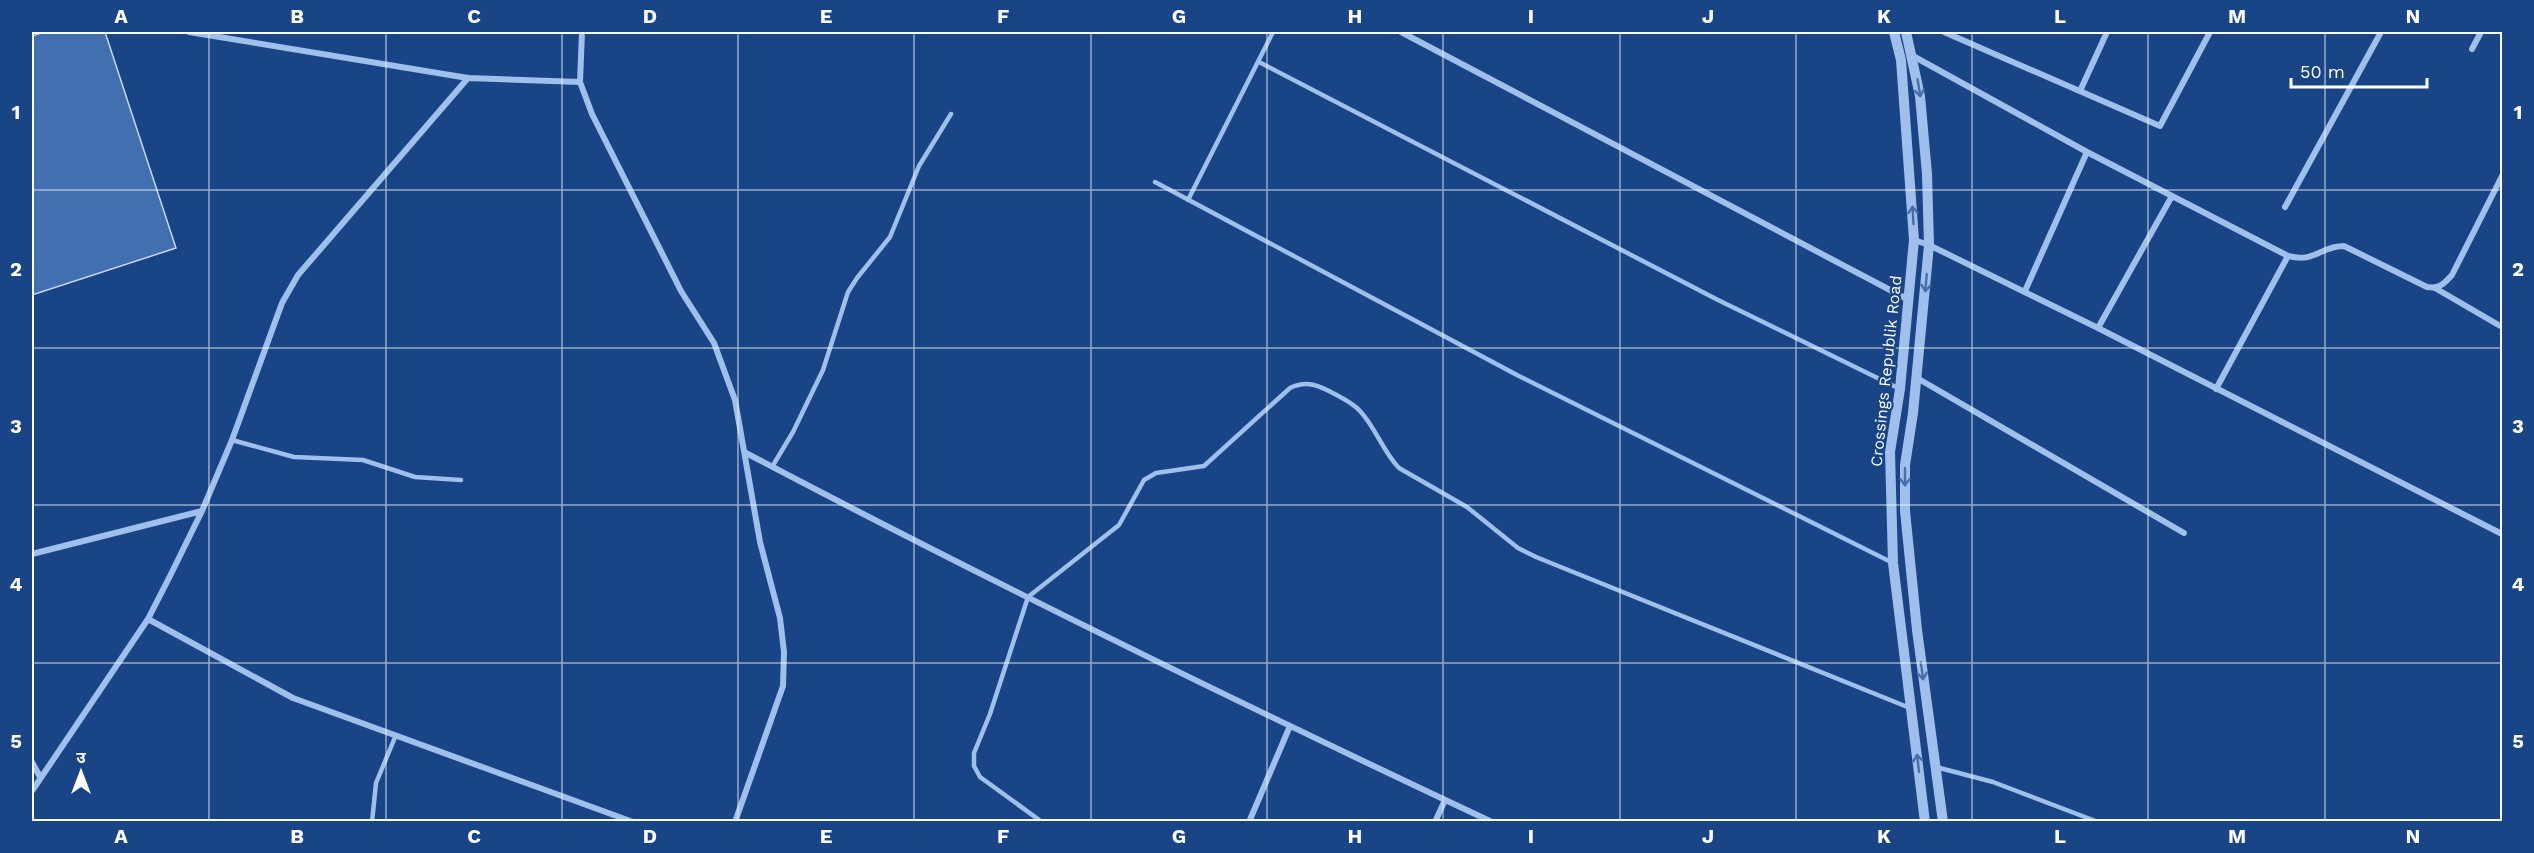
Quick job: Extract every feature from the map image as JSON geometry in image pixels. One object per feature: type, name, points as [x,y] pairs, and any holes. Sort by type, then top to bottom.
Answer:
[{"type":"street","points":[[189,32],[468,78],[580,82]]},
{"type":"street","points":[[582,32],[580,82],[592,114],[681,291],[714,344],[735,400],[760,542],[780,618],[784,652],[783,686],[735,822]]},
{"type":"street","points":[[1401,32],[1909,300]]},
{"type":"street","name":"Crossings Republik Road","points":[[1894,32],[1901,60],[1914,240],[1900,388],[1890,452],[1893,563],[1925,822]]},
{"type":"street","points":[[1906,32],[1920,96],[1926,163],[1929,245],[1917,378],[1905,465],[1905,511],[1917,630],[1942,822]]},
{"type":"street","points":[[1944,32],[1959,34],[2160,126],[2210,32]]},
{"type":"street","points":[[2080,91],[2107,32]]},
{"type":"street","points":[[2285,207],[2381,32]]},
{"type":"street","points":[[2472,49],[2481,32]]},
{"type":"street","points":[[1913,56],[2086,152],[2288,255],[2301,259],[2311,258],[2335,246],[2344,246],[2409,279],[2435,288],[2502,327]]},
{"type":"street","points":[[32,791],[39,777],[148,619],[202,511],[232,440],[282,303],[298,275],[468,78]]},
{"type":"street","points":[[2025,291],[2086,152]]},
{"type":"street","points":[[2435,288],[2443,285],[2452,275],[2502,176]]},
{"type":"street","points":[[2098,328],[2172,196]]},
{"type":"street","points":[[1914,240],[2025,291],[2502,534]]},
{"type":"street","points":[[2216,388],[2288,255]]},
{"type":"street","points":[[1917,378],[2184,533]]},
{"type":"street","points":[[746,453],[1028,597],[1492,822]]},
{"type":"street","points":[[32,554],[202,511]]},
{"type":"street","points":[[148,619],[293,698],[633,822]]},
{"type":"street","points":[[1249,822],[1290,726]]},
{"type":"street","points":[[32,762],[39,777]]},
{"type":"street","points":[[1436,822],[1445,800]]},
{"type":"lane","points":[[1188,200],[1274,32]]},
{"type":"lane","points":[[1259,62],[1718,300],[1900,388]]},
{"type":"lane","points":[[772,467],[793,432],[823,370],[848,292],[890,237],[919,166],[951,114]]},
{"type":"lane","points":[[1155,182],[1517,375],[1893,563]]},
{"type":"lane","points":[[1042,822],[980,777],[974,766],[974,753],[990,714],[1028,597],[1119,525],[1144,480],[1156,473],[1204,466],[1290,388],[1299,383],[1311,383],[1353,404],[1361,411],[1400,468],[1467,507],[1518,548],[1678,616],[1910,708]]},
{"type":"lane","points":[[232,440],[294,458],[363,460],[415,477],[461,480]]},
{"type":"lane","points":[[372,822],[376,783],[396,735]]},
{"type":"lane","points":[[1936,767],[1993,782],[2098,822]]},
{"type":"building","points":[[44,32],[105,32],[176,248],[32,295],[32,36]]}]
